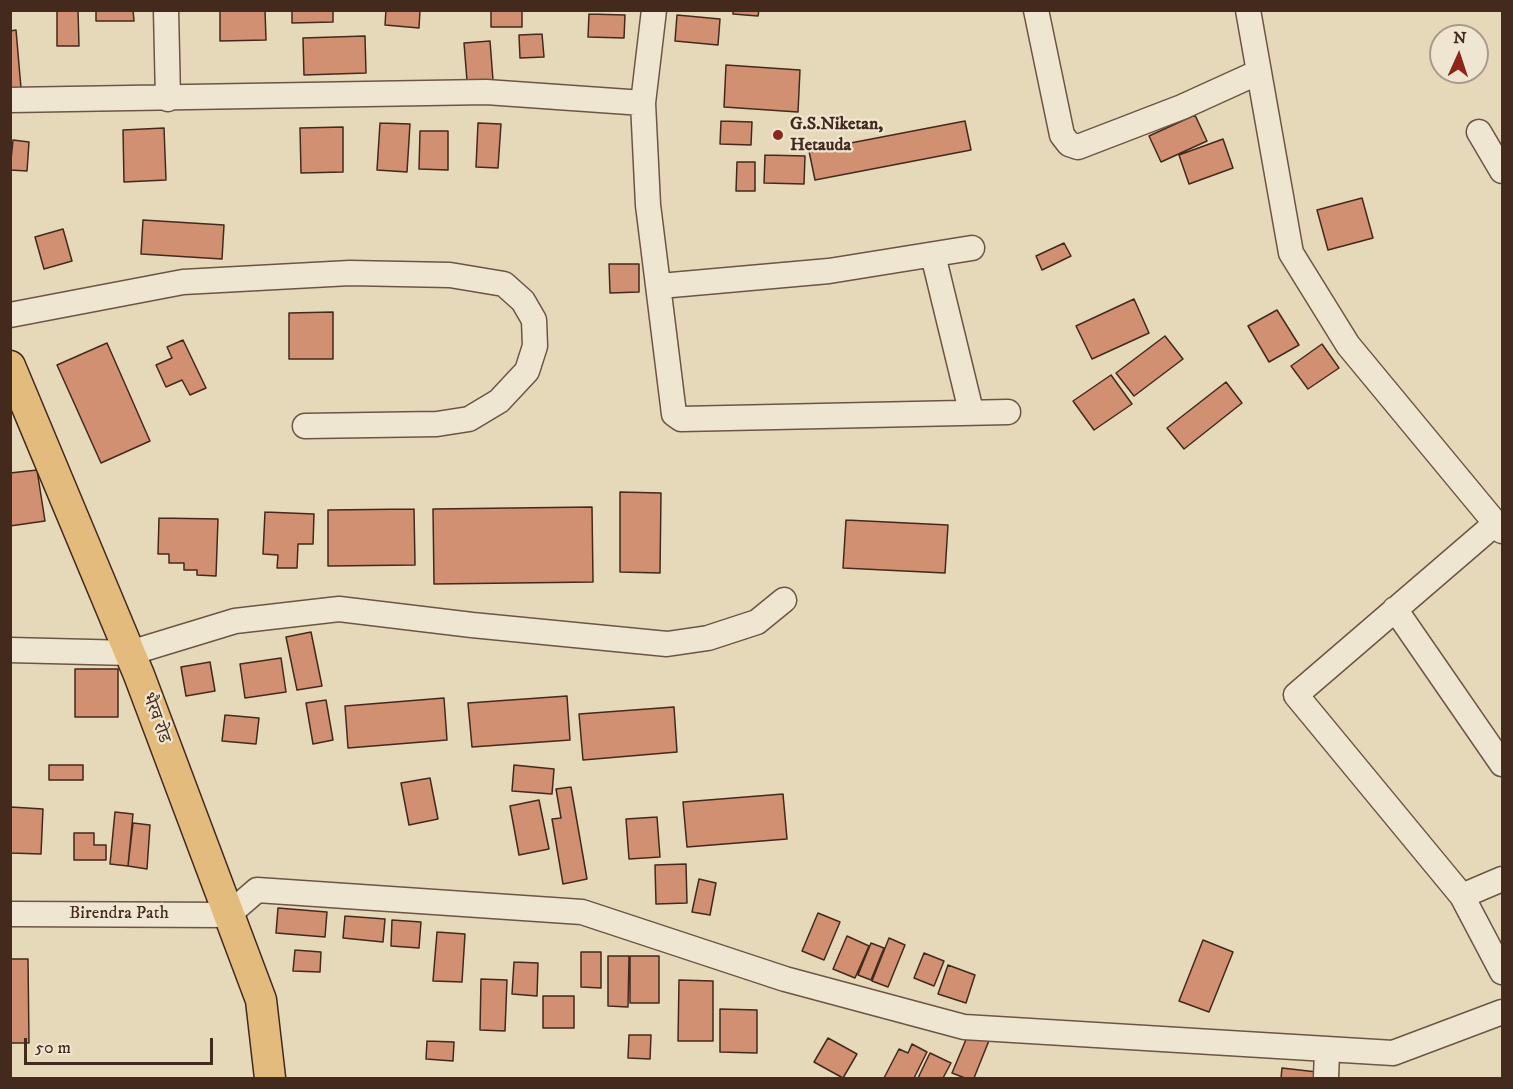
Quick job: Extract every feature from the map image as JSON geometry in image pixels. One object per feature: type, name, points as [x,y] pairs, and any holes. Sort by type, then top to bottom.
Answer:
[{"type":"main road","name":"भैरव रोड","points":[[14,382],[130,653],[261,1000],[270,1078]]},
{"type":"street","points":[[166,10],[168,99]]},
{"type":"street","points":[[654,10],[643,103],[648,205],[660,286],[674,414],[681,419],[1008,412]]},
{"type":"street","points":[[1036,10],[1062,135],[1069,144],[1078,147],[1182,107],[1259,72]]},
{"type":"street","points":[[1248,10],[1291,254],[1348,345],[1499,527],[1395,609],[1296,694],[1462,896],[1503,972]]},
{"type":"street","points":[[10,100],[486,92],[643,103]]},
{"type":"street","points":[[1479,132],[1503,171]]},
{"type":"street","points":[[660,286],[830,271],[972,248]]},
{"type":"street","points":[[933,255],[971,411]]},
{"type":"street","points":[[10,315],[183,282],[350,273],[450,275],[504,284],[524,301],[534,320],[535,346],[527,371],[499,401],[469,419],[437,424],[305,426]]},
{"type":"street","points":[[10,650],[130,653],[235,621],[339,609],[667,644],[708,638],[757,621],[784,600]]},
{"type":"street","points":[[1395,609],[1503,764]]},
{"type":"street","points":[[1462,896],[1503,879]]},
{"type":"street","points":[[228,915],[257,890],[582,912],[785,979],[964,1027],[1393,1053],[1503,1012]]},
{"type":"street","name":"Birendra Path","points":[[10,914],[228,915]]},
{"type":"street","points":[[1326,1078],[1327,1050]]},
{"type":"building","points":[[57,10],[78,10],[79,46],[57,46]]},
{"type":"building","points":[[96,10],[133,10],[134,21],[96,21]]},
{"type":"building","points":[[220,10],[265,10],[266,40],[220,41]]},
{"type":"building","points":[[292,10],[333,10],[333,22],[292,23]]},
{"type":"building","points":[[386,10],[420,10],[419,28],[385,25]]},
{"type":"building","points":[[491,10],[522,10],[522,27],[491,27]]},
{"type":"building","points":[[733,10],[759,10],[758,16],[733,14]]},
{"type":"building","points":[[589,14],[625,15],[624,38],[588,37]]},
{"type":"building","points":[[677,15],[720,19],[718,45],[675,41]]},
{"type":"building","points":[[16,30],[21,88],[10,89],[10,31]]},
{"type":"building","points":[[542,34],[544,57],[520,58],[519,35]]},
{"type":"building","points":[[365,36],[366,73],[304,75],[303,38]]},
{"type":"building","points":[[490,41],[493,80],[467,81],[464,43]]},
{"type":"building","points":[[726,65],[800,70],[798,112],[724,107]]},
{"type":"building","points":[[1195,115],[1207,141],[1161,162],[1149,136]]},
{"type":"building","points":[[721,121],[752,122],[751,145],[720,144]]},
{"type":"building","points":[[965,121],[971,150],[815,180],[809,151]]},
{"type":"building","points":[[380,123],[410,124],[407,172],[377,170]]},
{"type":"building","points":[[478,123],[501,124],[498,168],[476,167]]},
{"type":"building","points":[[343,127],[343,172],[301,173],[300,128]]},
{"type":"building","points":[[164,128],[166,180],[124,182],[123,130]]},
{"type":"building","points":[[420,131],[448,131],[448,170],[419,169]]},
{"type":"building","points":[[1223,139],[1233,168],[1189,184],[1179,155]]},
{"type":"building","points":[[13,140],[29,142],[27,171],[10,170]]},
{"type":"building","points":[[765,155],[805,156],[804,184],[764,183]]},
{"type":"building","points":[[737,162],[755,162],[755,191],[736,191]]},
{"type":"building","points":[[1362,198],[1373,238],[1328,250],[1317,210]]},
{"type":"building","points":[[143,220],[224,225],[222,259],[141,254]]},
{"type":"building","points":[[63,229],[72,261],[44,269],[35,237]]},
{"type":"building","points":[[1064,243],[1071,256],[1042,270],[1036,256]]},
{"type":"building","points":[[609,264],[639,264],[639,292],[610,293]]},
{"type":"building","points":[[1134,299],[1149,333],[1092,359],[1076,326]]},
{"type":"building","points":[[1277,310],[1299,345],[1269,362],[1248,326]]},
{"type":"building","points":[[333,312],[333,359],[289,359],[289,313]]},
{"type":"building","points":[[1165,336],[1183,359],[1134,396],[1116,373]]},
{"type":"building","points":[[183,340],[206,388],[190,395],[182,380],[166,387],[156,365],[172,358],[167,347]]},
{"type":"building","points":[[107,343],[150,441],[101,463],[57,365]]},
{"type":"building","points":[[1322,344],[1339,368],[1308,389],[1291,366]]},
{"type":"building","points":[[1111,375],[1132,404],[1094,430],[1073,401]]},
{"type":"building","points":[[1226,382],[1242,403],[1184,449],[1167,428]]},
{"type":"building","points":[[37,470],[45,521],[10,526],[10,473]]},
{"type":"building","points":[[620,492],[661,493],[660,573],[620,572]]},
{"type":"building","points":[[592,507],[593,582],[434,584],[433,509]]},
{"type":"building","points":[[414,509],[415,565],[328,566],[328,510]]},
{"type":"building","points":[[265,512],[314,514],[313,544],[298,544],[297,568],[277,568],[278,555],[263,554]]},
{"type":"building","points":[[159,518],[218,519],[216,576],[197,575],[197,570],[184,570],[184,563],[169,563],[169,554],[158,554]]},
{"type":"building","points":[[846,520],[948,525],[945,573],[843,568]]},
{"type":"building","points":[[311,632],[322,686],[297,690],[286,637]]},
{"type":"building","points":[[281,658],[286,692],[245,698],[240,664]]},
{"type":"building","points":[[210,662],[215,691],[186,696],[181,667]]},
{"type":"building","points":[[75,669],[118,669],[118,717],[75,717]]},
{"type":"building","points":[[567,696],[570,740],[472,747],[468,703]]},
{"type":"building","points":[[444,698],[447,740],[348,748],[345,706]]},
{"type":"building","points":[[326,700],[333,740],[313,744],[306,703]]},
{"type":"building","points":[[674,707],[677,752],[583,760],[579,714]]},
{"type":"building","points":[[225,715],[259,718],[256,744],[222,741]]},
{"type":"building","points":[[49,765],[83,765],[83,780],[49,780]]},
{"type":"building","points":[[514,765],[554,769],[552,794],[512,791]]},
{"type":"building","points":[[430,778],[438,819],[409,825],[401,783]]},
{"type":"building","points":[[571,787],[587,879],[563,884],[552,819],[561,818],[556,789]]},
{"type":"building","points":[[783,794],[787,839],[687,847],[683,802]]},
{"type":"building","points":[[539,800],[549,849],[519,855],[510,806]]},
{"type":"building","points":[[11,807],[43,809],[41,854],[10,853]]},
{"type":"building","points":[[115,812],[133,814],[128,866],[110,864]]},
{"type":"building","points":[[657,817],[660,857],[629,859],[626,819]]},
{"type":"building","points":[[133,823],[150,825],[147,869],[128,866]]},
{"type":"building","points":[[74,833],[94,833],[94,845],[106,845],[106,860],[74,860]]},
{"type":"building","points":[[686,864],[687,903],[656,904],[655,865]]},
{"type":"building","points":[[699,879],[716,883],[710,915],[692,912]]},
{"type":"building","points":[[278,908],[327,912],[325,937],[276,933]]},
{"type":"building","points":[[818,913],[840,922],[824,960],[802,951]]},
{"type":"building","points":[[345,916],[385,919],[383,942],[343,938]]},
{"type":"building","points":[[392,920],[421,922],[419,948],[391,946]]},
{"type":"building","points":[[437,932],[465,934],[462,982],[433,981]]},
{"type":"building","points":[[847,936],[869,946],[855,978],[833,969]]},
{"type":"building","points":[[889,938],[905,945],[888,987],[872,981]]},
{"type":"building","points":[[1203,940],[1233,952],[1209,1012],[1179,1001]]},
{"type":"building","points":[[871,943],[884,948],[871,980],[858,975]]},
{"type":"building","points":[[295,950],[321,952],[320,972],[293,971]]},
{"type":"building","points":[[581,952],[601,952],[601,988],[581,987]]},
{"type":"building","points":[[924,953],[944,961],[934,986],[914,978]]},
{"type":"building","points":[[608,956],[629,956],[628,1007],[608,1006]]},
{"type":"building","points":[[630,956],[659,956],[659,1003],[630,1003]]},
{"type":"building","points":[[10,959],[28,959],[29,1043],[10,1043]]},
{"type":"building","points":[[514,962],[538,963],[537,996],[512,994]]},
{"type":"building","points":[[948,965],[975,975],[966,1003],[938,994]]},
{"type":"building","points":[[481,979],[507,980],[505,1031],[480,1030]]},
{"type":"building","points":[[679,980],[713,981],[713,1041],[678,1041]]},
{"type":"building","points":[[543,996],[574,996],[574,1028],[543,1028]]},
{"type":"building","points":[[720,1009],[757,1010],[757,1053],[720,1052]]},
{"type":"building","points":[[970,1030],[990,1038],[974,1078],[965,1078],[952,1073]]},
{"type":"building","points":[[629,1035],[651,1035],[650,1059],[628,1058]]},
{"type":"building","points":[[828,1038],[857,1054],[843,1078],[814,1062]]},
{"type":"building","points":[[427,1041],[454,1042],[453,1061],[426,1059]]},
{"type":"building","points":[[912,1044],[927,1052],[914,1078],[884,1078],[899,1049],[908,1053]]},
{"type":"building","points":[[930,1053],[951,1063],[943,1078],[918,1078]]},
{"type":"building","points":[[1282,1068],[1317,1072],[1317,1078],[1281,1078]]},
{"type":"place","name":"G.S.Niketan, Hetauda","points":[[778,135]]}]
